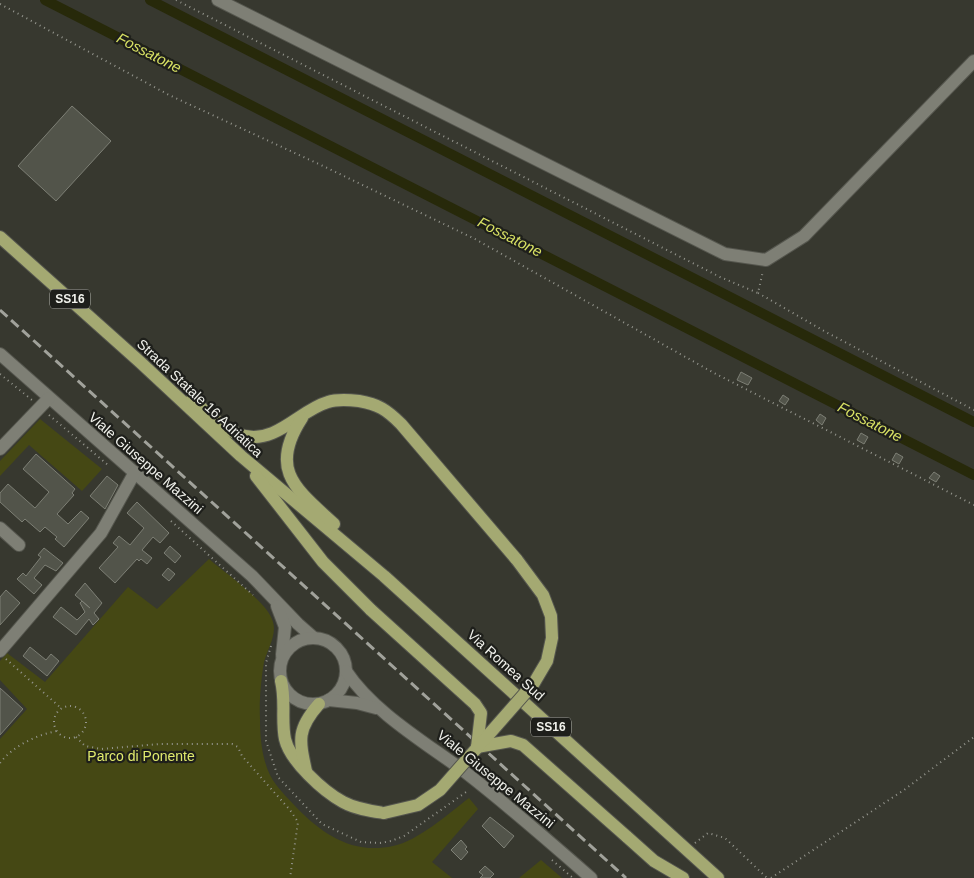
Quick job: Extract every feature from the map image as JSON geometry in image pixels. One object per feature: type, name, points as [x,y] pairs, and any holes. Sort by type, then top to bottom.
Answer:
[{"type":"main road","name":"Strada Statale 16 Adriatica","points":[[0,237],[140,362],[241,456],[384,576]]},
{"type":"main road","points":[[140,362],[183,391],[229,430],[244,436],[258,437],[277,432],[305,413],[330,401],[352,400],[376,404],[388,410],[517,560],[543,595],[552,616],[552,638],[547,661],[534,683],[440,790],[418,805],[384,812],[366,810],[344,803],[329,792],[294,760],[284,737],[285,708],[281,681]]},
{"type":"main road","points":[[305,413],[292,434],[287,456],[288,471],[293,484],[361,548],[384,576]]},
{"type":"main road","points":[[241,456],[324,562],[371,610],[475,704],[481,713],[478,747]]},
{"type":"main road","name":"Via Romea Sud","points":[[384,576],[718,878]]},
{"type":"main road","points":[[306,771],[300,734],[306,719],[324,702]]},
{"type":"main road","points":[[478,747],[511,741],[523,745],[654,861],[683,878]]},
{"type":"street","points":[[218,0],[725,254],[766,260],[804,236],[974,61]]},
{"type":"street","name":"Viale Giuseppe Mazzini","points":[[0,354],[272,595],[298,624],[314,638]]},
{"type":"street","points":[[0,449],[49,398]]},
{"type":"street","points":[[1,654],[101,533],[135,472]]},
{"type":"street","points":[[0,528],[19,545]]},
{"type":"street","points":[[272,595],[285,627],[285,646],[279,671],[281,681],[292,697],[309,704],[324,702],[357,703],[378,708]]},
{"type":"street","points":[[281,660],[294,643],[314,638],[333,644],[345,661],[346,671],[341,688],[324,702]]},
{"type":"street","name":"Viale Giuseppe Mazzini","points":[[346,671],[357,688],[378,708],[514,810],[591,878]]},
{"type":"path","points":[[176,0],[720,277],[758,293],[824,331],[974,410]]},
{"type":"path","points":[[0,4],[169,95],[324,166],[475,239],[714,374],[974,505]]},
{"type":"path","points":[[758,293],[766,260]]},
{"type":"path","points":[[0,374],[114,470]]},
{"type":"path","points":[[166,516],[254,595]]},
{"type":"path","points":[[271,646],[266,663],[266,740],[278,777],[322,824],[361,842],[380,843],[404,836],[461,794],[469,790],[475,791]]},
{"type":"path","points":[[1,654],[62,709]]},
{"type":"path","points":[[76,738],[86,726],[85,716],[78,708],[67,707],[62,709],[54,722],[57,732],[66,738],[76,738],[85,746],[93,749],[115,750],[160,744],[232,744],[238,747],[242,756],[285,804],[298,822],[290,878]]},
{"type":"path","points":[[0,763],[9,752],[41,736],[57,732]]},
{"type":"path","points":[[686,849],[708,833],[725,838],[769,878],[904,790],[974,737]]},
{"type":"path","points":[[552,859],[573,878]]},
{"type":"green space","points":[[40,419],[102,469],[82,491],[29,445],[0,476],[0,461]]},
{"type":"green space","name":"Parco di Ponente","points":[[209,559],[255,597],[273,622],[274,632],[265,657],[260,691],[260,733],[267,769],[275,784],[316,826],[339,840],[365,848],[393,846],[412,839],[469,798],[478,809],[432,862],[452,878],[0,878],[0,739],[27,709],[0,680],[0,661],[7,653],[45,682],[128,587],[157,609]]},
{"type":"green space","points":[[541,860],[562,878],[519,878]]},
{"type":"building","points":[[72,106],[111,141],[56,201],[18,166]]},
{"type":"building","points":[[741,372],[752,378],[748,385],[737,380]]},
{"type":"building","points":[[783,395],[789,399],[785,405],[779,401]]},
{"type":"building","points":[[820,414],[826,418],[822,425],[816,420]]},
{"type":"building","points":[[861,433],[868,437],[864,444],[857,440]]},
{"type":"building","points":[[896,453],[903,457],[899,464],[892,460]]},
{"type":"building","points":[[36,454],[75,489],[72,493],[74,495],[57,514],[68,524],[81,511],[89,518],[64,547],[55,539],[57,537],[45,527],[40,532],[25,519],[22,522],[0,502],[0,493],[8,484],[35,508],[49,492],[23,469]]},
{"type":"building","points":[[934,472],[940,476],[936,482],[929,478]]},
{"type":"building","points":[[107,476],[118,485],[105,509],[90,496]]},
{"type":"building","points":[[137,502],[169,533],[160,543],[153,537],[142,550],[152,558],[147,564],[141,559],[139,561],[137,559],[115,583],[99,568],[118,547],[113,543],[119,536],[130,545],[144,528],[127,513]]},
{"type":"building","points":[[170,546],[181,556],[175,563],[164,553]]},
{"type":"building","points":[[44,548],[63,563],[56,571],[45,565],[34,578],[42,585],[34,594],[17,579],[23,573],[26,576],[41,557],[38,555]]},
{"type":"building","points":[[168,568],[175,574],[169,581],[162,575]]},
{"type":"building","points":[[85,583],[102,603],[94,613],[99,619],[93,625],[89,619],[76,635],[53,617],[61,607],[77,620],[85,612],[80,603],[82,601],[75,595]]},
{"type":"building","points":[[6,590],[20,603],[0,625],[0,597]]},
{"type":"building","points":[[30,647],[46,660],[51,654],[59,661],[47,676],[23,656]]},
{"type":"building","points":[[0,688],[23,709],[0,735]]},
{"type":"building","points":[[490,817],[514,836],[504,848],[482,826]]},
{"type":"building","points":[[461,840],[467,847],[465,849],[468,852],[461,860],[451,850]]},
{"type":"building","points":[[485,866],[494,874],[490,878],[480,878],[483,875],[479,872]]},
{"type":"waterway","name":"Fossatone","points":[[45,0],[974,475]]},
{"type":"waterway","points":[[150,0],[974,422]]},
{"type":"railway","points":[[0,310],[626,878]]}]
